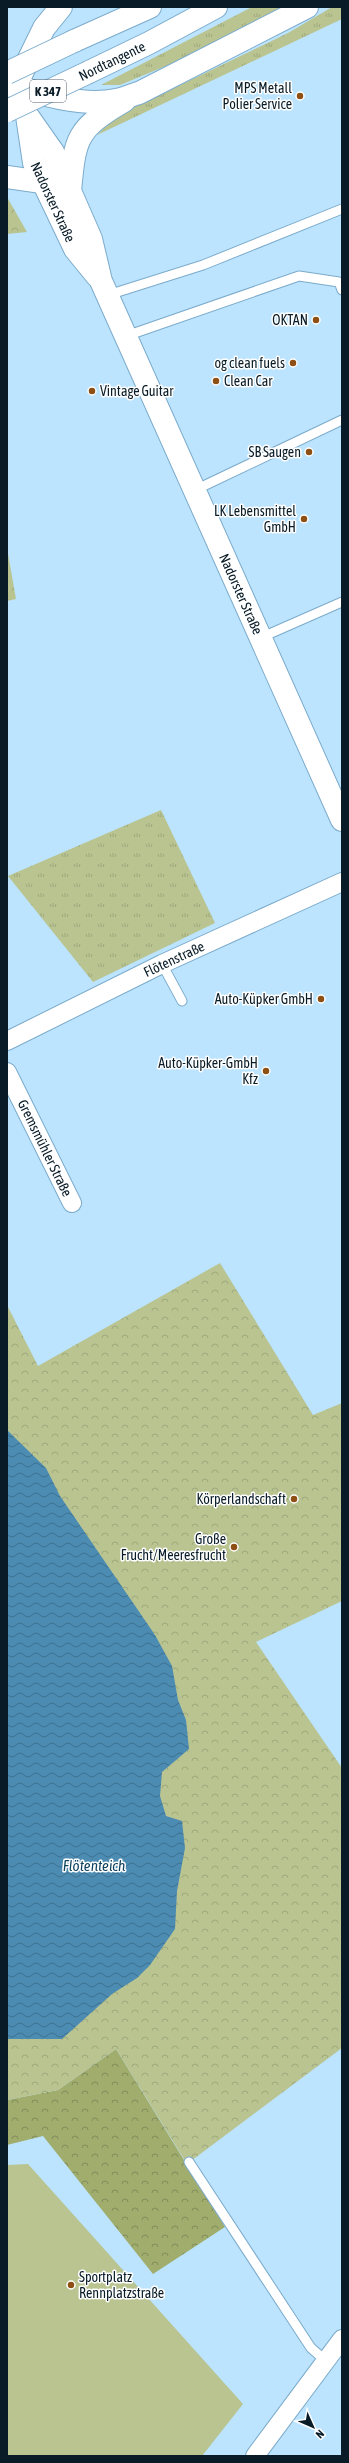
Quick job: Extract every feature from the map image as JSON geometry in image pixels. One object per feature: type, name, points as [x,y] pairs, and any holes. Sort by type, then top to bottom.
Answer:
[{"type":"main road","points":[[61,7],[9,77],[51,96],[93,102],[115,100],[139,93]]},
{"type":"main road","name":"K 347","points":[[14,112],[9,77],[74,41],[150,7]]},
{"type":"main road","points":[[70,191],[74,149],[85,129],[105,112],[139,93],[308,7]]},
{"type":"main road","name":"Nordtangente","points":[[14,112],[212,9]]},
{"type":"main road","name":"Nadorster Straße","points":[[14,112],[42,182],[75,249],[104,288]]},
{"type":"main road","name":"Nadorster Straße","points":[[14,112],[53,152],[91,239],[104,288],[342,820]]},
{"type":"main road","points":[[7,177],[42,182]]},
{"type":"street","name":"Flötenstraße","points":[[7,1041],[162,964],[342,882]]},
{"type":"street","name":"Gremsmühler Straße","points":[[7,1072],[72,1203]]},
{"type":"street","points":[[255,2456],[342,2339]]},
{"type":"lane","points":[[104,288],[203,265],[342,209]]},
{"type":"lane","points":[[126,336],[299,276],[339,282],[342,290]]},
{"type":"lane","points":[[195,490],[342,420]]},
{"type":"lane","points":[[260,638],[342,602]]},
{"type":"lane","points":[[162,964],[182,1001]]},
{"type":"lane","points":[[189,2162],[311,2348],[326,2361]]},
{"type":"green space","points":[[252,7],[291,7],[183,59],[120,85],[101,85]]},
{"type":"green space","points":[[332,7],[342,7],[342,19],[97,135],[116,116],[288,33]]},
{"type":"green space","points":[[7,197],[27,232],[7,234]]},
{"type":"green space","points":[[7,548],[16,599],[7,601]]},
{"type":"green space","points":[[161,810],[215,923],[93,982],[8,876]]},
{"type":"green space","points":[[220,1263],[313,1415],[342,1403],[342,1601],[256,1642],[342,1768],[342,2048],[187,2164],[116,2049],[58,2090],[7,2100],[7,1305],[38,1366]]},
{"type":"green space","points":[[116,2049],[225,2227],[153,2274],[43,2136],[7,2145],[7,2100],[58,2090]]},
{"type":"green space","name":"Sportplatz Rennplatzstraße","points":[[28,2164],[243,2404],[202,2456],[7,2456],[7,2165]]},
{"type":"water","name":"Flötenteich","points":[[7,1430],[46,1468],[60,1496],[155,1635],[172,1666],[178,1700],[186,1720],[189,1749],[162,1772],[160,1796],[166,1816],[182,1821],[185,1848],[177,1891],[175,1929],[150,1965],[137,1978],[112,1994],[62,2039],[7,2039]]},
{"type":"place","name":"MPS Metall Polier Service","points":[[300,96]]},
{"type":"place","name":"OKTAN","points":[[316,320]]},
{"type":"place","name":"og clean fuels","points":[[293,363]]},
{"type":"place","name":"Clean Car","points":[[216,381]]},
{"type":"place","name":"Vintage Guitar","points":[[92,391]]},
{"type":"place","name":"SB Saugen","points":[[309,452]]},
{"type":"place","name":"LK Lebensmittel GmbH","points":[[304,519]]},
{"type":"place","name":"Auto-Küpker GmbH","points":[[321,999]]},
{"type":"place","name":"Auto-Küpker-GmbH Kfz","points":[[266,1071]]},
{"type":"place","name":"Körperlandschaft","points":[[294,1499]]},
{"type":"place","name":"Große Frucht/Meeresfrucht","points":[[234,1547]]},
{"type":"place","name":"Sportplatz Rennplatzstraße","points":[[71,2285]]}]
